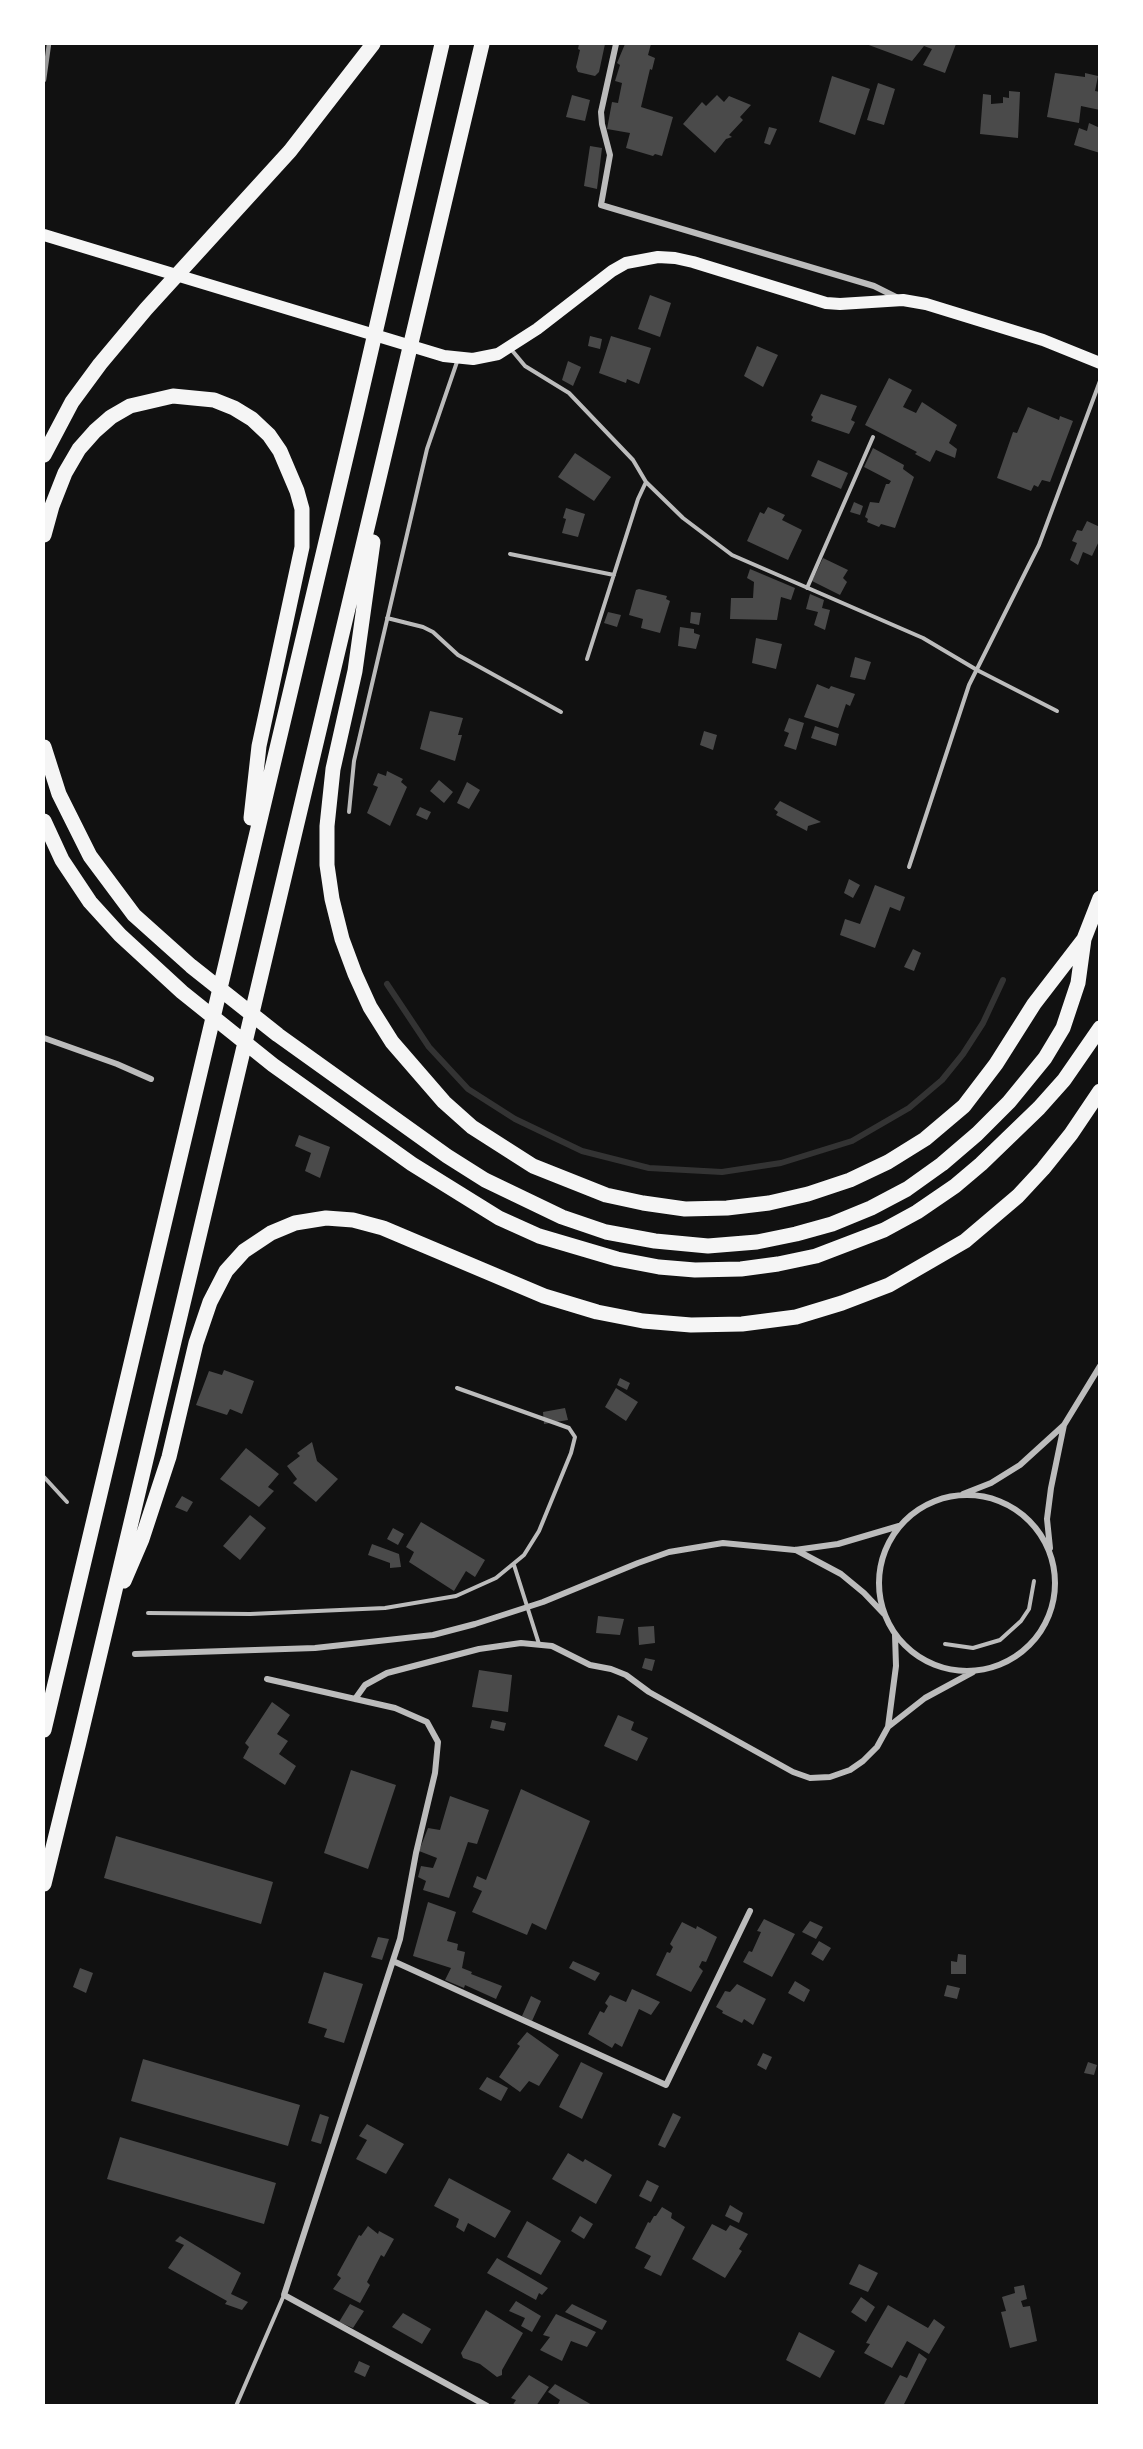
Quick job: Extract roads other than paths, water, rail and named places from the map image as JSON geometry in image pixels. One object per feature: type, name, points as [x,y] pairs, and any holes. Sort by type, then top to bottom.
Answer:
[{"type":"highway","points":[[44,455],[72,402],[146,309],[290,151],[373,44]]},
{"type":"highway","points":[[44,1730],[442,44]]},
{"type":"highway","points":[[44,1884],[378,489],[390,426],[482,44]]},
{"type":"highway","points":[[44,535],[65,473],[79,449],[111,417],[130,406],[173,396],[214,400],[252,419],[269,435],[280,451],[290,470],[302,509],[302,547],[259,746],[244,882]]},
{"type":"highway","points":[[378,489],[369,580],[355,671],[333,769],[327,826],[327,865],[332,899],[342,939],[355,974],[370,1007],[392,1042],[444,1102],[472,1127],[501,1147],[533,1166],[606,1195],[685,1209],[727,1208],[769,1203],[808,1194],[850,1180],[888,1162],[926,1139],[964,1106],[996,1064],[1034,1004],[1084,939]]},
{"type":"highway","points":[[44,747],[59,794],[90,856],[134,915],[191,966],[278,1035],[484,1180],[562,1218],[606,1232],[655,1241],[708,1246],[757,1242],[796,1234],[832,1224],[871,1208],[906,1189],[942,1164],[978,1134],[1010,1102],[1045,1058],[1063,1028],[1078,983],[1084,939],[1100,898]]},
{"type":"highway","points":[[44,821],[62,860],[90,902],[120,935],[182,992],[273,1065],[412,1164],[499,1218],[539,1236],[580,1250],[617,1259],[659,1267],[741,1269],[816,1256],[884,1230],[917,1212],[956,1186],[1007,1140],[1064,1080],[1100,1028]]},
{"type":"highway","points":[[107,1620],[142,1539],[169,1457],[196,1343],[210,1302],[226,1271],[244,1251],[271,1233],[295,1223],[326,1218],[353,1220],[383,1228],[544,1296],[597,1312],[643,1321],[742,1324],[796,1317],[842,1304],[889,1285],[965,1241],[1018,1196],[1037,1176],[1071,1134],[1100,1091]]},
{"type":"main road","points":[[44,235],[444,357],[483,358],[510,347],[626,263],[650,258],[675,258],[826,303],[903,300],[926,304],[1043,340],[1100,363]]},
{"type":"street","points":[[616,44],[601,112],[610,155],[601,205],[874,286],[903,300]]},
{"type":"street","points":[[44,1038],[117,1064],[151,1079]]},
{"type":"street","points":[[975,1672],[952,1671],[930,1664],[911,1651],[896,1635],[885,1614],[879,1592],[880,1569],[887,1546],[899,1526],[916,1511],[937,1500],[960,1495],[991,1483],[1020,1465],[1064,1425],[1100,1366]]},
{"type":"street","points":[[888,1727],[925,1698],[975,1672],[997,1667],[1017,1656],[1034,1641],[1047,1622],[1054,1601],[1056,1578],[1051,1555],[1048,1508],[1064,1425]]},
{"type":"street","points":[[960,1495],[983,1496],[1005,1503],[1025,1516],[1041,1534],[1051,1555]]},
{"type":"street","points":[[135,1654],[315,1648],[433,1635],[526,1608],[669,1552],[723,1543],[795,1550],[838,1544],[899,1526]]},
{"type":"street","points":[[795,1550],[841,1574],[885,1614]]},
{"type":"street","points":[[355,1699],[365,1685],[387,1673],[479,1649],[521,1643],[552,1646],[590,1665],[626,1675],[649,1692],[770,1761],[810,1778],[830,1777],[850,1770],[877,1747],[888,1727],[896,1666],[896,1635]]},
{"type":"street","points":[[267,1679],[396,1708],[427,1722],[438,1742],[435,1773],[416,1853],[400,1939],[284,2295],[488,2406]]},
{"type":"street","points":[[393,1961],[666,2085],[750,1911]]},
{"type":"lane","points":[[510,347],[525,366],[568,393],[633,460],[646,482],[683,518],[732,555],[923,638],[977,670],[1057,711]]},
{"type":"lane","points":[[349,812],[354,761],[427,449],[458,358]]},
{"type":"lane","points":[[909,867],[969,685],[1039,545],[1100,381]]},
{"type":"lane","points":[[807,588],[873,437]]},
{"type":"lane","points":[[587,659],[638,500],[646,482]]},
{"type":"lane","points":[[510,554],[614,575]]},
{"type":"lane","points":[[387,618],[423,627],[458,655],[561,712]]},
{"type":"lane","points":[[148,1613],[250,1614],[385,1608],[456,1596],[478,1587],[514,1565],[524,1555],[548,1513],[572,1453],[575,1437],[569,1428],[457,1388]]},
{"type":"lane","points":[[44,1477],[67,1502]]},
{"type":"lane","points":[[514,1565],[539,1644]]},
{"type":"lane","points":[[945,1644],[973,1648],[1000,1640],[1016,1627],[1029,1609],[1034,1581]]},
{"type":"lane","points":[[236,2406],[284,2295]]},
{"type":"waterway","points":[[387,984],[429,1047],[468,1089],[515,1119],[582,1151],[649,1168],[722,1172],[781,1163],[852,1141],[909,1108],[942,1080],[963,1054],[983,1023],[1003,980]]},
{"type":"railway","points":[[44,80],[49,44]]}]
